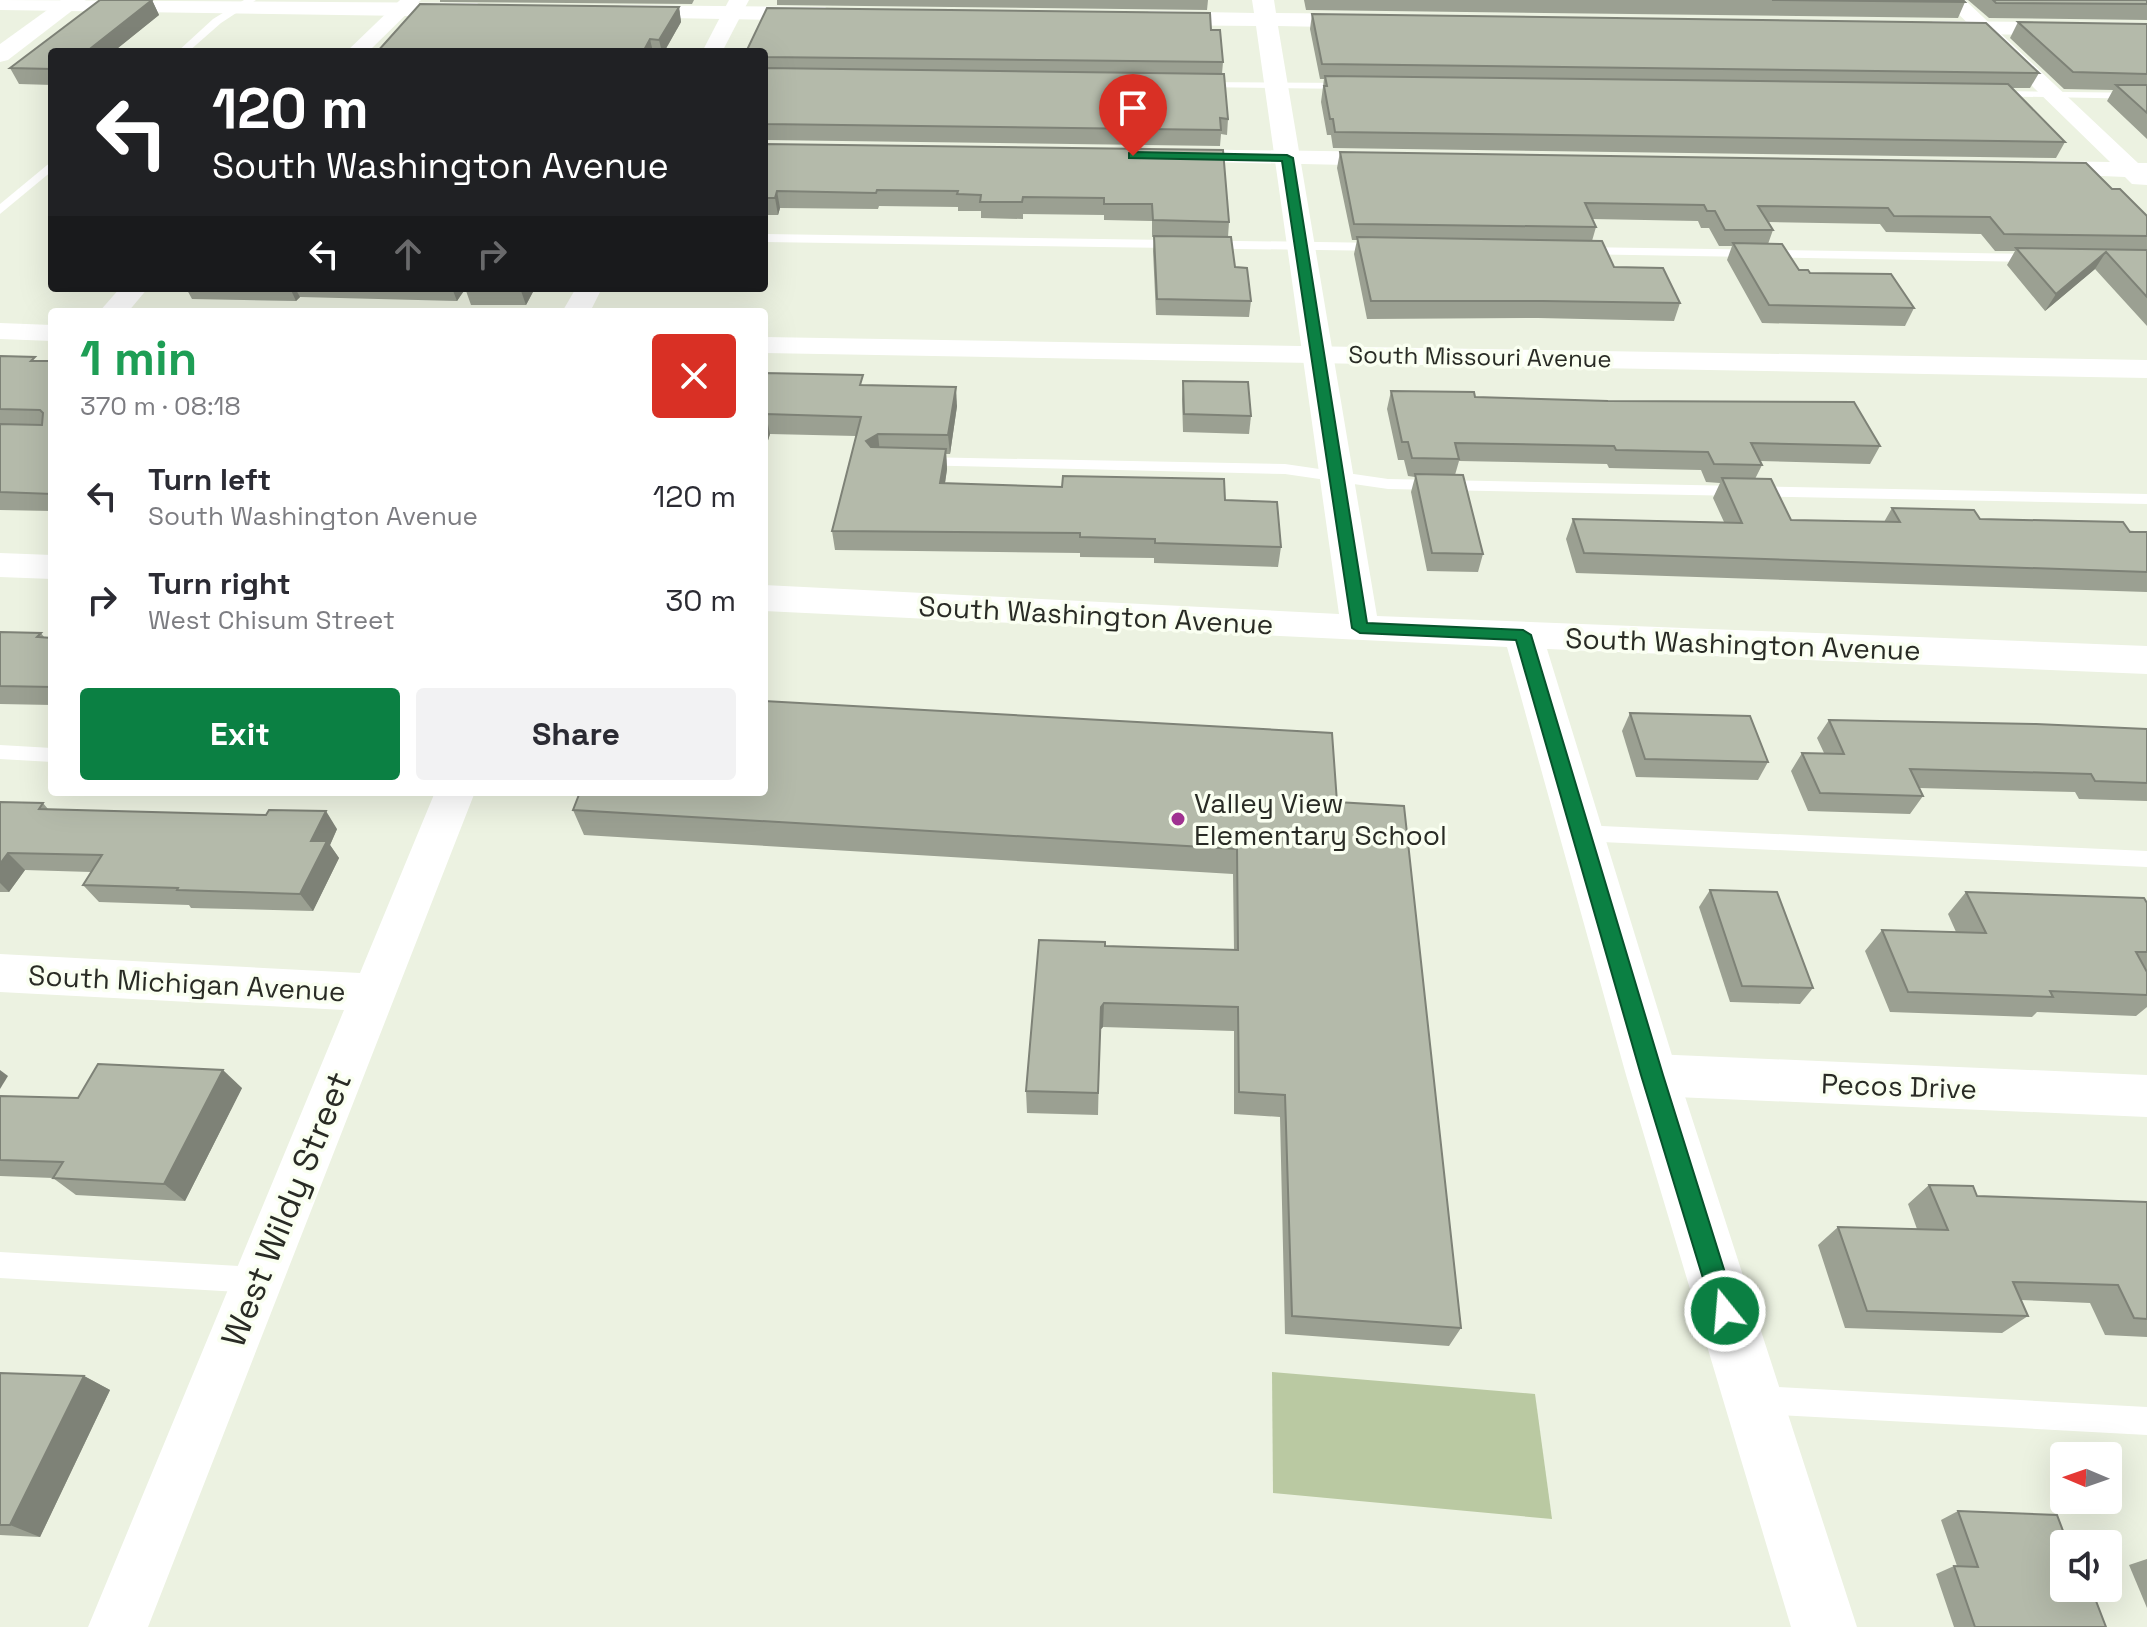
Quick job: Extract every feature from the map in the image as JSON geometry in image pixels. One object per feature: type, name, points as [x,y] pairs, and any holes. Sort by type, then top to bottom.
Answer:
[{"type":"street","points":[[1954,0],[2142,175]]},
{"type":"street","points":[[0,55],[71,3]]},
{"type":"street","points":[[0,4],[406,4],[495,10]]},
{"type":"street","points":[[360,48],[406,4]]},
{"type":"street","points":[[714,48],[736,6]]},
{"type":"street","points":[[606,11],[736,6],[843,14]]},
{"type":"street","points":[[1265,10],[1360,628]]},
{"type":"street","points":[[1125,18],[1265,10],[1394,21]]},
{"type":"street","points":[[1905,28],[2147,30]]},
{"type":"street","points":[[1144,156],[1415,160]]},
{"type":"street","points":[[2020,168],[2142,175]]},
{"type":"street","points":[[117,308],[131,292]]},
{"type":"street","points":[[0,331],[48,333]]},
{"type":"street","name":"South Missouri Avenue","points":[[768,345],[2147,369]]},
{"type":"street","points":[[0,565],[48,567]]},
{"type":"street","name":"South Washington Avenue","points":[[768,598],[1360,628],[2147,660]]},
{"type":"street","points":[[1523,635],[1652,1075],[1824,1627]]},
{"type":"street","name":"West Wildy Street","points":[[118,1627],[453,796]]},
{"type":"street","name":"South Michigan Avenue","points":[[0,973],[374,993]]},
{"type":"street","name":"Pecos Drive","points":[[1652,1075],[2147,1096]]},
{"type":"lane","points":[[187,48],[245,4]]},
{"type":"lane","points":[[1183,84],[1371,86]]},
{"type":"lane","points":[[1975,94],[2147,96]]},
{"type":"lane","points":[[0,210],[48,168]]},
{"type":"lane","points":[[768,238],[1397,248]]},
{"type":"lane","points":[[1572,251],[2051,258]]},
{"type":"lane","points":[[911,462],[1285,469],[1388,484],[2147,499]]},
{"type":"lane","points":[[0,752],[48,755]]},
{"type":"lane","points":[[1580,833],[2147,859]]},
{"type":"lane","points":[[0,1265],[258,1280]]},
{"type":"lane","points":[[1753,1400],[2147,1421]]},
{"type":"green space","points":[[1272,1372],[1535,1394],[1552,1519],[1273,1493]]},
{"type":"building","points":[[100,0],[152,0],[91,48],[48,48],[48,69],[10,68]]},
{"type":"building","points":[[1772,0],[1963,0],[1965,2]]},
{"type":"building","points":[[1993,0],[2147,0],[2147,4],[1996,3]]},
{"type":"building","points":[[420,4],[679,7],[659,40],[650,39],[645,48],[381,48]]},
{"type":"building","points":[[767,8],[1210,13],[1211,30],[1220,30],[1223,62],[768,57],[768,48],[748,48]]},
{"type":"building","points":[[1312,14],[1986,23],[2039,73],[1322,64]]},
{"type":"building","points":[[2018,22],[2147,24],[2147,74],[2073,72]]},
{"type":"building","points":[[768,68],[1224,74],[1228,119],[1220,118],[1221,130],[768,124]]},
{"type":"building","points":[[1325,76],[2008,84],[2065,142],[1335,132],[1324,86],[1327,86]]},
{"type":"building","points":[[2116,85],[2147,85],[2147,113]]},
{"type":"building","points":[[768,144],[1223,150],[1229,222],[1153,220],[1152,204],[1104,204],[1104,198],[1023,197],[1022,202],[980,202],[981,195],[957,194],[958,191],[877,190],[876,193],[777,191],[775,198],[768,198]]},
{"type":"building","points":[[1340,152],[2086,163],[2112,189],[2120,189],[2147,216],[2147,236],[2004,234],[1990,217],[1894,216],[1888,208],[1758,206],[1773,230],[1725,230],[1715,211],[1707,211],[1704,205],[1585,203],[1596,227],[1354,224]]},
{"type":"building","points":[[1154,236],[1231,237],[1235,267],[1247,268],[1251,301],[1157,299]]},
{"type":"building","points":[[1357,237],[1602,241],[1614,267],[1663,268],[1680,303],[1371,301]]},
{"type":"building","points":[[1733,243],[1782,244],[1799,270],[1810,273],[1891,274],[1914,308],[1769,305]]},
{"type":"building","points":[[2016,248],[2147,250],[2147,297],[2106,252],[2056,294]]},
{"type":"building","points":[[0,356],[35,357],[31,361],[48,361],[48,494],[0,492],[0,424],[42,425],[43,413],[40,410],[0,409]]},
{"type":"building","points":[[768,373],[863,375],[860,385],[956,387],[948,435],[878,434],[866,441],[871,447],[946,449],[940,483],[1062,487],[1063,476],[1224,479],[1225,500],[1277,502],[1281,547],[1155,543],[1155,539],[1080,537],[1080,533],[832,531],[861,417],[768,414]]},
{"type":"building","points":[[1183,381],[1248,382],[1251,416],[1184,414]]},
{"type":"building","points":[[1391,391],[1474,392],[1475,397],[1608,401],[1854,402],[1880,446],[1751,443],[1762,465],[1714,464],[1708,452],[1616,450],[1614,446],[1455,443],[1459,459],[1412,458],[1408,442],[1402,442]]},
{"type":"building","points":[[1415,474],[1463,475],[1483,554],[1432,553]]},
{"type":"building","points":[[1722,478],[1771,479],[1791,520],[1900,522],[1892,508],[1974,510],[1980,519],[2123,522],[2130,532],[2147,532],[2147,572],[1584,553],[1573,519],[1742,523]]},
{"type":"building","points":[[0,632],[41,633],[37,637],[48,638],[48,687],[0,686]]},
{"type":"building","points":[[768,701],[1332,733],[1337,802],[1404,806],[1461,1328],[1292,1316],[1285,1095],[1239,1092],[1238,1007],[1104,1003],[1101,1007],[1098,1093],[1026,1091],[1039,940],[1105,942],[1105,946],[1238,950],[1237,849],[573,810],[578,796],[768,796]]},
{"type":"building","points":[[1630,713],[1750,716],[1768,762],[1645,759]]},
{"type":"building","points":[[1829,720],[2147,729],[2147,783],[2095,781],[2091,774],[1910,769],[1923,796],[1820,793],[1802,753],[1844,754]]},
{"type":"building","points":[[0,802],[43,803],[39,809],[266,815],[269,810],[326,811],[311,841],[327,841],[300,894],[83,885],[102,855],[8,853],[0,864]]},
{"type":"building","points":[[1710,890],[1777,892],[1813,988],[1742,986]]},
{"type":"building","points":[[1966,892],[2144,898],[2147,903],[2147,952],[2136,952],[2147,972],[2147,995],[2050,991],[2053,997],[1908,992],[1882,930],[1986,933]]},
{"type":"building","points":[[98,1064],[223,1070],[164,1184],[53,1178],[63,1162],[0,1160],[0,1096],[78,1098]]},
{"type":"building","points":[[1929,1185],[1973,1186],[1977,1196],[2147,1202],[2147,1319],[2134,1318],[2118,1285],[2013,1282],[2028,1316],[1867,1311],[1838,1227],[1948,1230]]},
{"type":"building","points":[[0,1373],[84,1376],[10,1525],[0,1525]]},
{"type":"building","points":[[1958,1511],[2057,1515],[2063,1530],[2050,1530],[2050,1602],[2096,1602],[2106,1627],[1975,1627],[1954,1566],[1978,1567]]},
{"type":"place","name":"Valley View Elementary School","points":[[1178,819]]},
{"type":"route","points":[[1133,156],[1287,158],[1360,628],[1523,635],[1561,771],[1725,1311]]}]
